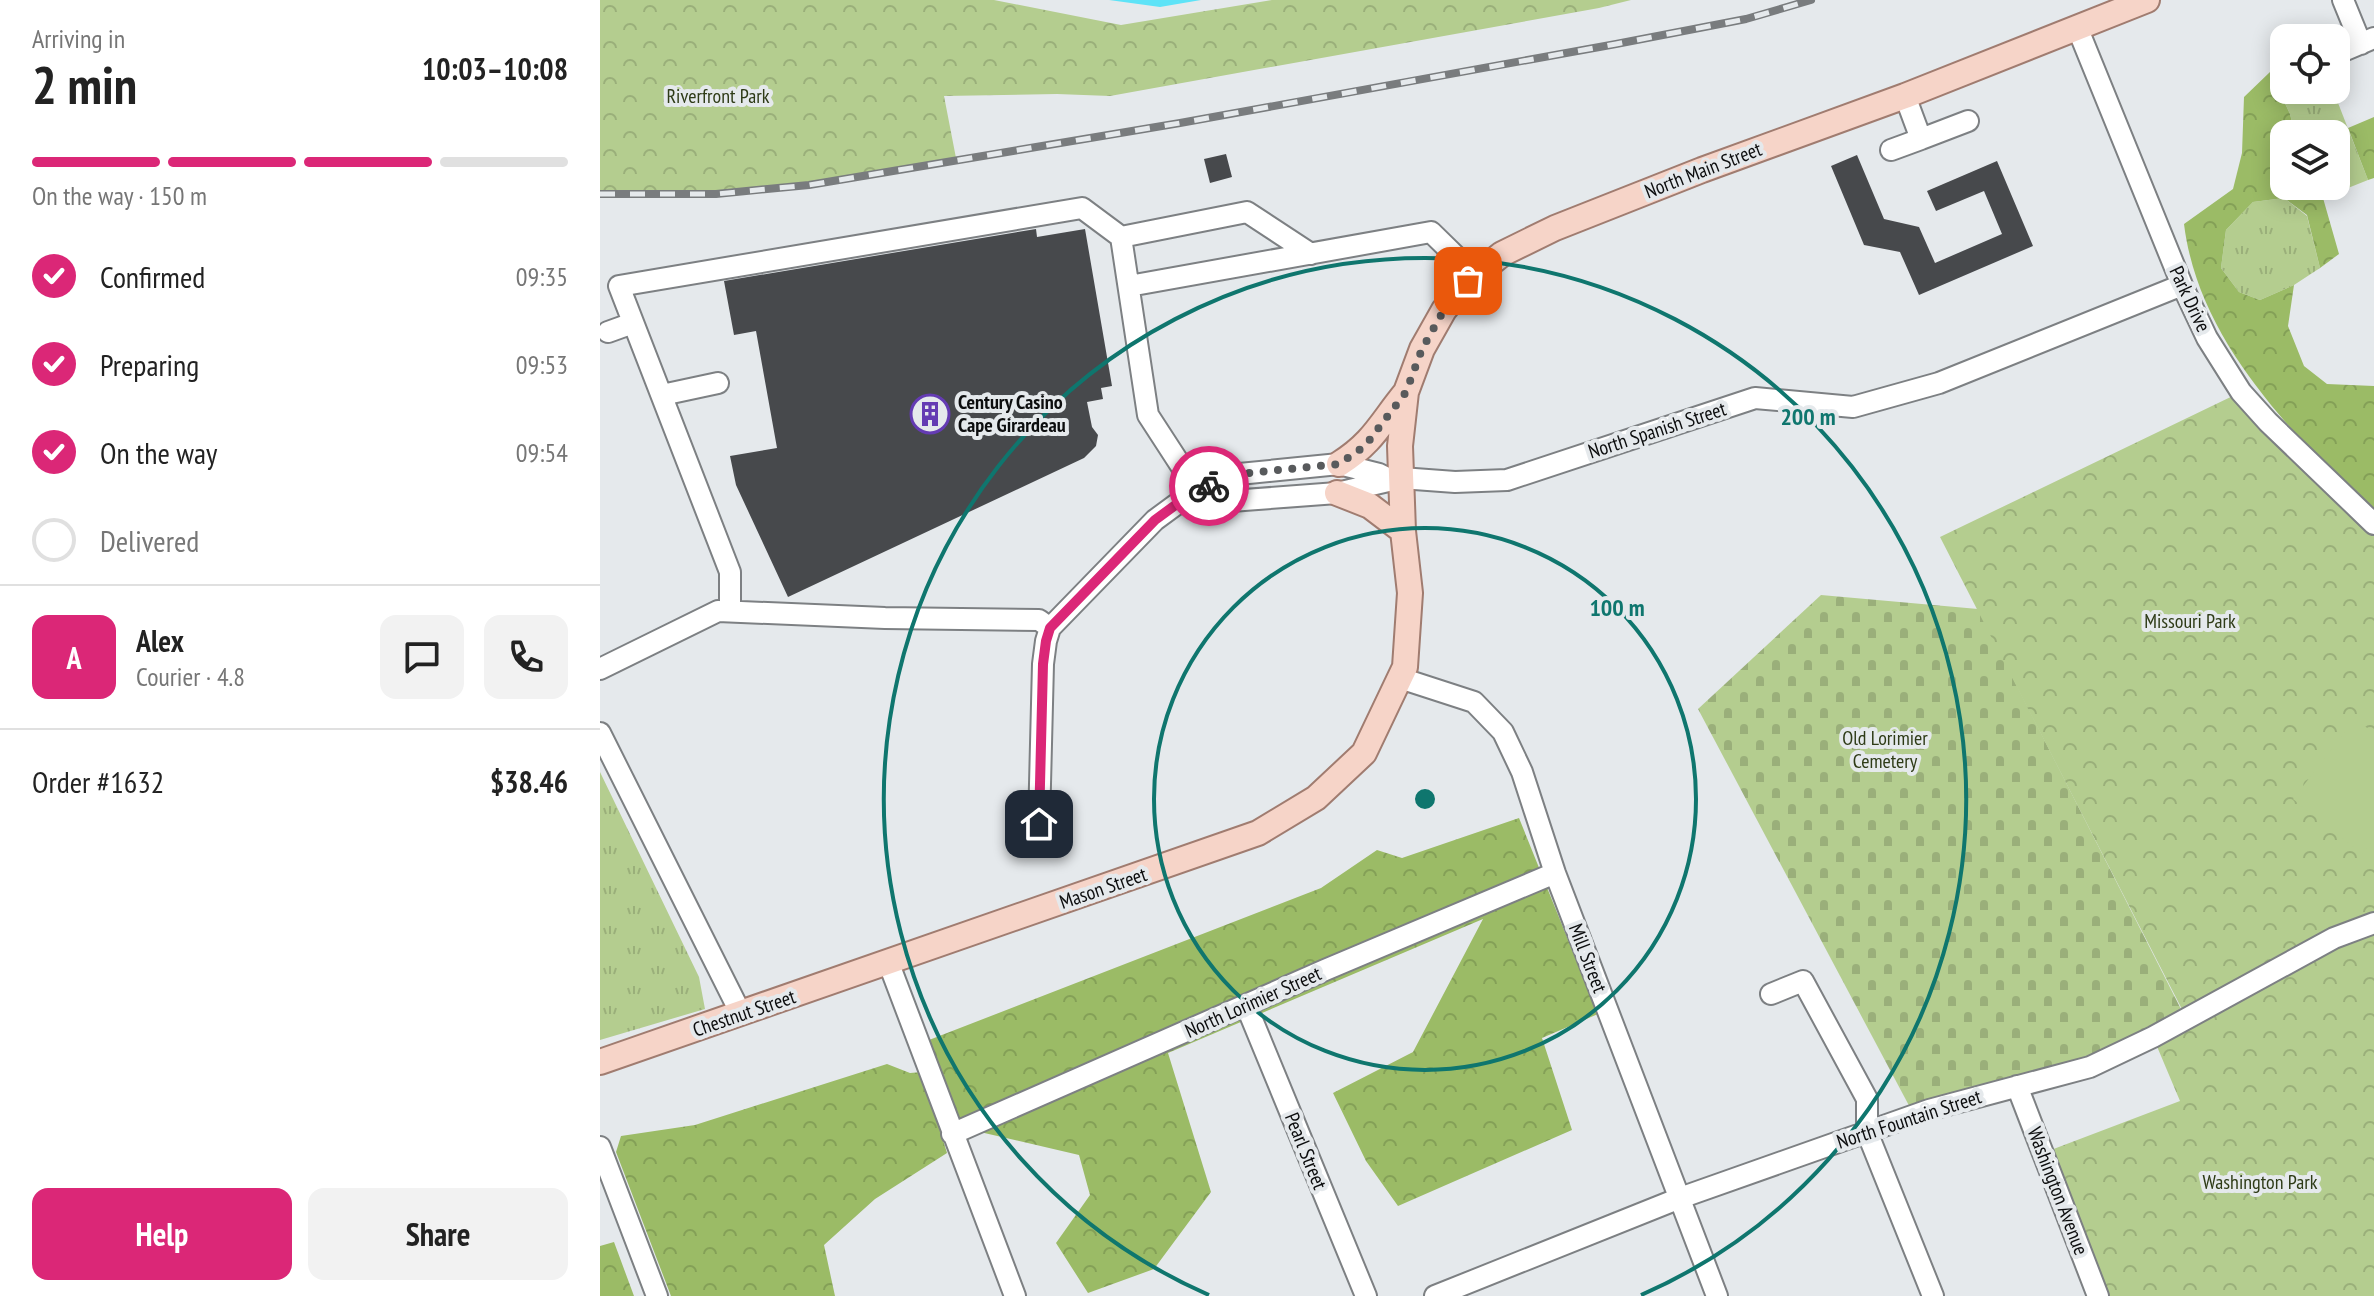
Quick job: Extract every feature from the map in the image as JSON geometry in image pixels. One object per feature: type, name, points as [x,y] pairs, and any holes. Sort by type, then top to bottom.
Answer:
[{"type":"main road","name":"North Main Street","points":[[1395,478],[1406,392],[1422,349],[1444,310],[1475,275],[1502,254],[1555,228],[1702,170],[1905,96],[2147,0]]},
{"type":"main road","points":[[1339,464],[1365,446],[1406,392]]},
{"type":"main road","name":"Mason Street","points":[[889,964],[1258,833],[1316,798],[1364,753],[1405,667],[1410,593],[1395,478]]},
{"type":"main road","points":[[1337,493],[1370,506],[1403,531]]},
{"type":"main road","name":"Chestnut Street","points":[[600,1062],[889,964]]},
{"type":"street","points":[[2343,0],[2367,41]]},
{"type":"street","name":"Park Drive","points":[[2077,27],[2182,285],[2207,338],[2241,392],[2374,524]]},
{"type":"street","points":[[1905,96],[1921,139]]},
{"type":"street","points":[[1891,150],[1968,121]]},
{"type":"street","points":[[730,611],[730,572],[619,286],[1082,208],[1121,237],[1148,415],[1198,492],[1231,501],[1337,493],[1395,478]]},
{"type":"street","points":[[1121,237],[1247,212],[1311,254]]},
{"type":"street","points":[[1129,286],[1431,232],[1475,275]]},
{"type":"street","name":"North Spanish Street","points":[[1395,478],[1455,482],[1507,480],[1755,398],[1853,407],[1939,383],[2182,285]]},
{"type":"street","points":[[608,332],[633,323]]},
{"type":"street","points":[[662,395],[718,383]]},
{"type":"street","points":[[1039,824],[1043,664],[1050,628],[1155,520],[1177,503],[1229,475],[1339,464],[1395,478]]},
{"type":"street","points":[[600,669],[718,611],[1039,620],[1050,628]]},
{"type":"street","name":"Mill Street","points":[[1400,678],[1474,702],[1503,732],[1522,772],[1555,873],[1717,1296]]},
{"type":"street","points":[[600,733],[741,1014]]},
{"type":"street","name":"North Lorimier Street","points":[[952,1134],[1555,873]]},
{"type":"street","name":"North Fountain Street","points":[[1435,1296],[1680,1198],[1929,1110],[2090,1067],[2153,1037],[2334,938],[2374,923]]},
{"type":"street","points":[[889,964],[1015,1296]]},
{"type":"street","points":[[1771,994],[1803,981],[1867,1099],[1867,1132],[1933,1296]]},
{"type":"street","name":"Pearl Street","points":[[1246,1005],[1366,1296]]},
{"type":"street","name":"Washington Avenue","points":[[2017,1086],[2098,1296]]},
{"type":"street","points":[[600,1147],[657,1296]]},
{"type":"green space","name":"Riverfront Park","points":[[600,0],[994,0],[1121,25],[1272,0],[1631,0],[1110,96],[944,96],[956,158],[938,164],[745,192],[644,195],[600,192]]},
{"type":"green space","points":[[2270,72],[2270,104],[2285,104],[2292,120],[2270,120],[2270,200],[2253,202],[2226,230],[2221,268],[2239,292],[2260,300],[2294,285],[2288,326],[2304,366],[2327,384],[2374,386],[2374,516],[2283,419],[2255,384],[2209,309],[2193,268],[2184,224],[2233,189],[2242,153],[2244,97]]},
{"type":"green space","points":[[2285,104],[2338,104],[2345,120],[2292,120]]},
{"type":"green space","points":[[2374,117],[2374,178],[2368,180],[2350,127]]},
{"type":"green space","points":[[2350,134],[2368,180],[2350,187]]},
{"type":"green space","points":[[2287,200],[2307,216],[2320,268],[2294,285],[2260,300],[2239,292],[2221,268],[2226,230],[2253,202]]},
{"type":"green space","points":[[2287,200],[2324,200],[2339,254],[2320,268],[2307,215]]},
{"type":"green space","name":"Missouri Park","points":[[2241,392],[2374,524],[2374,1296],[2098,1296],[2043,1153],[2180,1101],[2153,1037],[2187,1019],[1940,537]]},
{"type":"green space","name":"Old Lorimier Cemetery","points":[[1821,595],[1978,609],[2186,1019],[2090,1067],[1914,1115],[1698,709]]},
{"type":"green space","points":[[2355,719],[2374,733],[2374,839],[2362,854],[2293,799]]},
{"type":"green space","points":[[600,772],[699,977],[705,1009],[600,1040]]},
{"type":"green space","points":[[1519,818],[1598,1014],[1542,1038],[1572,1130],[1398,1206],[1366,1161],[1333,1093],[1413,1052],[1483,919],[1168,1053],[1211,1192],[1154,1269],[1088,1293],[1056,1243],[1090,1195],[1079,1155],[980,1132],[966,1141],[929,1040],[1321,888],[1377,850],[1402,858]]},
{"type":"green space","points":[[887,1064],[910,1073],[922,1072],[947,1153],[875,1199],[824,1245],[835,1296],[671,1296],[616,1152],[621,1136],[695,1125]]},
{"type":"green space","points":[[614,1242],[634,1296],[600,1296],[600,1246]]},
{"type":"water","points":[[1109,0],[1201,0],[1160,7]]},
{"type":"building","points":[[1226,154],[1232,177],[1210,183],[1204,159]]},
{"type":"building","points":[[1857,155],[1884,219],[1919,227],[1935,263],[2002,234],[1984,191],[1936,211],[1927,191],[1997,161],[2033,246],[1919,295],[1900,252],[1864,245],[1831,166]]},
{"type":"building","name":"Century Casino Cape Girardeau","points":[[1036,229],[1037,237],[1085,229],[1112,386],[1101,388],[1103,399],[1087,402],[1092,427],[1098,435],[1096,446],[1084,458],[788,597],[736,485],[730,456],[777,448],[756,331],[734,335],[724,281]]},
{"type":"railway","points":[[600,194],[716,194],[809,185],[1180,123],[1616,44],[1746,19],[1811,0]]},
{"type":"way so far","points":[[1209,486],[1229,475],[1339,464],[1365,446],[1406,392],[1422,349],[1444,310],[1468,281]]},
{"type":"place","name":"Century Casino Cape Girardeau","points":[[930,414]]},
{"type":"route","points":[[1039,824],[1043,664],[1050,628],[1155,520],[1185,498],[1209,486]]},
{"type":"park label","name":"Washington Park","points":[[2260,1182]]}]
